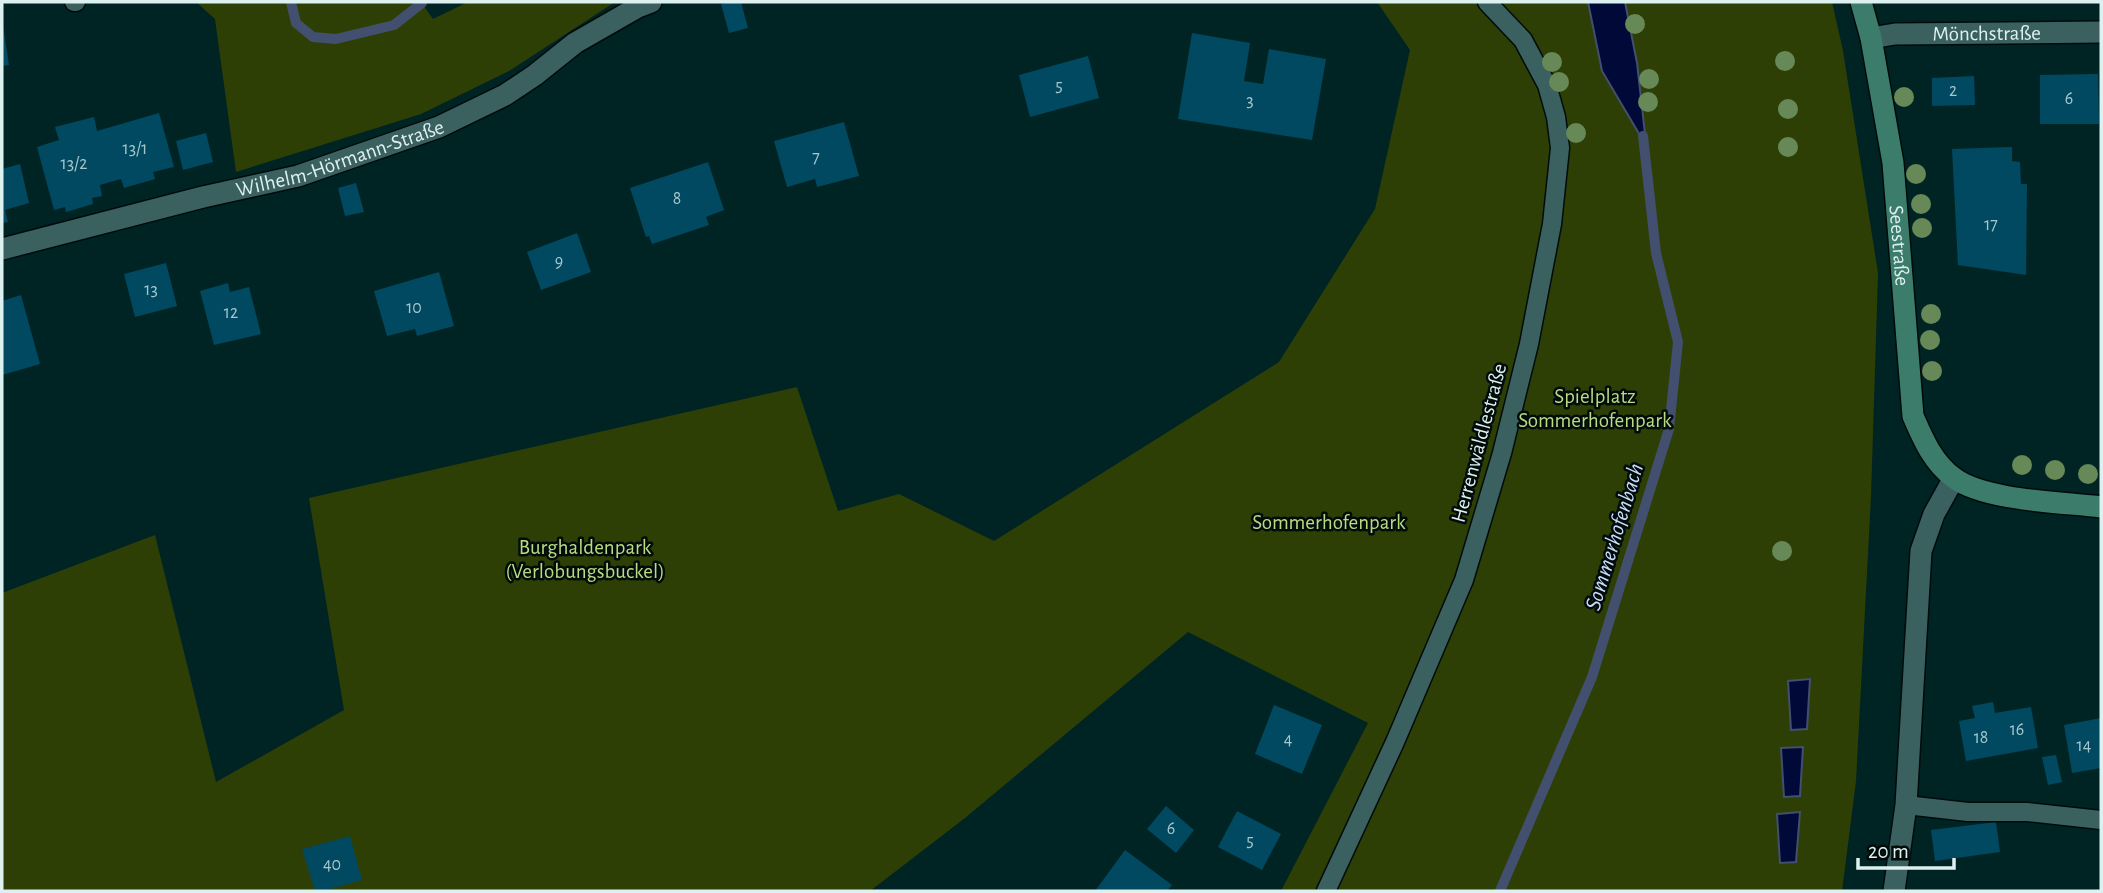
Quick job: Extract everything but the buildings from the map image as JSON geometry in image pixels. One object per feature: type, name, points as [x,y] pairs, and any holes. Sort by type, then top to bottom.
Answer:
[{"type":"street","name":"Wilhelm-Hörmann-Straße","points":[[2,249],[298,176],[439,127],[505,95],[575,43],[651,2]]},
{"type":"street","name":"Seestraße","points":[[1861,2],[1871,38],[1892,163],[1913,416],[1924,444],[1954,478],[1972,488],[2010,496],[2101,507]]},
{"type":"street","name":"Mönchstraße","points":[[1871,38],[1895,34],[2101,32]]},
{"type":"street","points":[[1894,891],[1906,805],[1921,551],[1934,514],[1954,478]]},
{"type":"lane","name":"Herrenwäldlestraße","points":[[1326,891],[1405,720],[1464,580],[1530,344],[1552,224],[1560,148],[1547,86],[1523,40],[1487,2]]},
{"type":"lane","points":[[1906,805],[1968,813],[2027,812],[2101,820]]},
{"type":"green space","points":[[196,2],[421,2],[433,19],[468,2],[615,2],[509,71],[421,114],[236,172],[215,19]]},
{"type":"green space","points":[[1377,2],[1588,2],[1602,71],[1637,63],[1625,2],[1832,2],[1843,51],[1878,273],[1871,496],[1856,781],[1842,891],[1281,891],[1368,723],[1188,632],[965,818],[870,891],[2,891],[2,593],[155,535],[216,782],[344,710],[309,498],[797,387],[838,511],[899,494],[994,541],[1279,362],[1375,209],[1410,50]]},
{"type":"shaded area","points":[[1588,2],[1625,2],[1637,63],[1645,134],[1641,137],[1602,71]]},
{"type":"shaded area","points":[[1810,679],[1807,729],[1791,730],[1788,681]]},
{"type":"shaded area","points":[[1803,747],[1800,796],[1784,797],[1781,748]]},
{"type":"shaded area","points":[[1800,812],[1796,862],[1780,863],[1777,814]]},
{"type":"waterway","name":"Sommerhofenbach","points":[[291,2],[296,23],[313,37],[336,39],[394,25],[422,3]]},
{"type":"waterway","name":"Sommerhofenbach","points":[[1500,891],[1592,677],[1669,429],[1678,342],[1656,253],[1643,136]]},
{"type":"park label","name":"Spielplatz Sommerhofenpark","points":[[1595,408]]},
{"type":"park label","name":"Sommerhofenpark","points":[[1329,522]]},
{"type":"park label","name":"Burghaldenpark (Verlobungsbuckel)","points":[[585,559]]}]
